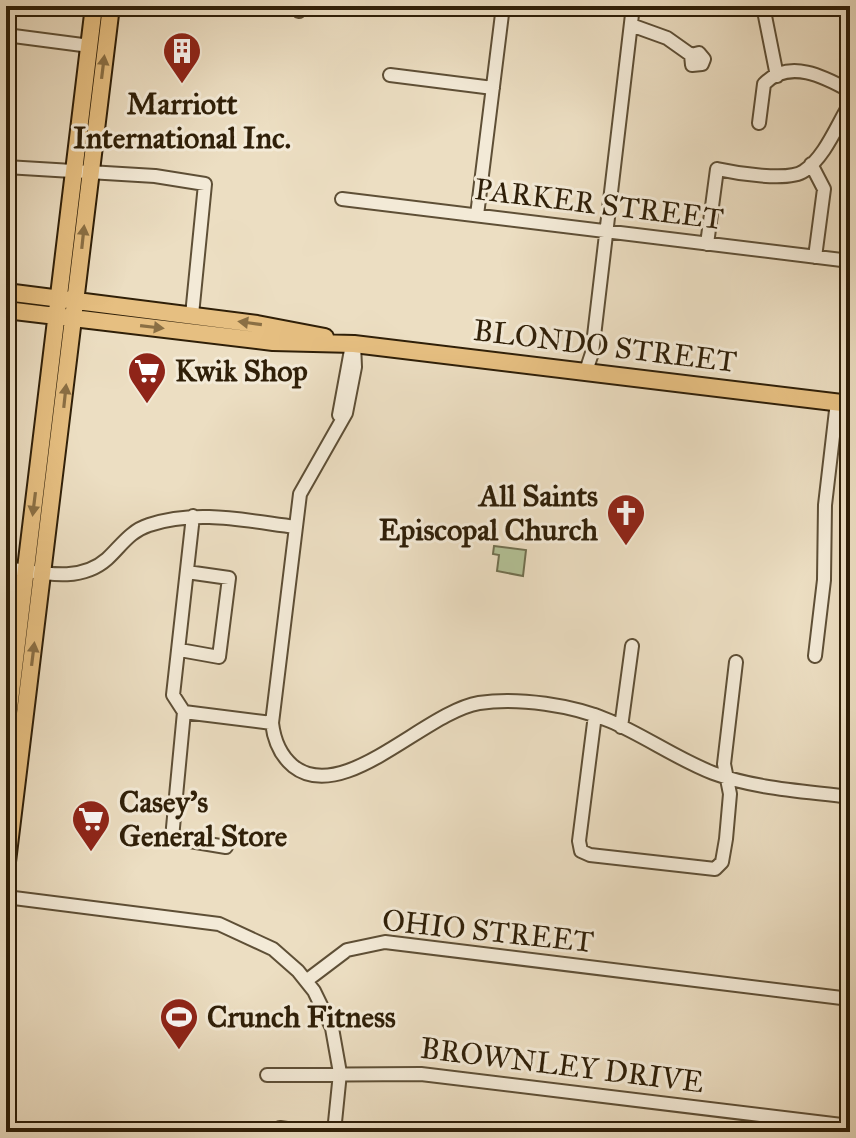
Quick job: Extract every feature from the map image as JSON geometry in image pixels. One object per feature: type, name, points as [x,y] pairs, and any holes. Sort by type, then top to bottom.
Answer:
[{"type":"main road","points":[[6,870],[35,571],[82,172],[94,6]]},
{"type":"main road","points":[[82,172],[111,6]]},
{"type":"main road","name":"BLONDO STREET","points":[[6,292],[67,308],[273,342],[354,344]]},
{"type":"main road","name":"BLONDO STREET","points":[[6,310],[67,308],[192,315],[257,324],[354,344],[843,403]]},
{"type":"main road","points":[[6,734],[35,571]]},
{"type":"street","points":[[477,215],[503,6]]},
{"type":"street","points":[[586,371],[592,353],[633,6]]},
{"type":"street","points":[[763,6],[777,76]]},
{"type":"street","points":[[631,25],[667,38],[691,55]]},
{"type":"street","points":[[6,35],[90,46]]},
{"type":"street","points":[[759,123],[764,84],[777,76],[813,72],[850,91]]},
{"type":"street","points":[[390,75],[493,88]]},
{"type":"street","points":[[707,244],[717,169],[790,176],[811,164],[850,104]]},
{"type":"street","points":[[811,164],[824,189],[815,257]]},
{"type":"street","points":[[6,167],[155,176],[205,184],[192,315]]},
{"type":"street","name":"PARKER STREET","points":[[342,199],[850,261]]},
{"type":"street","points":[[354,344],[345,369],[336,429],[304,485],[296,527],[273,727],[279,748],[290,763],[302,772],[323,777],[355,768],[442,716],[469,705],[506,702],[595,715],[727,777],[763,786],[850,797]]},
{"type":"street","points":[[815,656],[824,580],[825,505],[843,403]]},
{"type":"street","points":[[6,568],[71,574],[87,571],[102,563],[141,528],[193,516],[296,527]]},
{"type":"street","points":[[193,516],[173,695],[184,712],[172,838],[226,847]]},
{"type":"street","points":[[180,650],[219,657],[229,578],[187,572]]},
{"type":"street","points":[[621,727],[632,646]]},
{"type":"street","points":[[595,715],[579,841],[581,851],[590,855],[715,869],[722,862],[726,839],[730,794],[724,764],[736,662]]},
{"type":"street","points":[[184,712],[273,727]]},
{"type":"street","points":[[6,897],[219,924],[262,942],[283,956],[306,981],[328,1016],[340,1073],[334,1132]]},
{"type":"street","name":"OHIO STREET","points":[[306,981],[347,950],[385,942],[850,999]]},
{"type":"street","name":"BROWNLEY DRIVE","points":[[267,1075],[421,1074],[850,1126]]},
{"type":"street","points":[[276,1132],[280,1128],[308,1132]]},
{"type":"green space","points":[[494,546],[526,550],[523,576],[497,571],[499,555],[493,554]]},
{"type":"place","name":"Marriott International Inc.","points":[[182,85]]},
{"type":"place","name":"Kwik Shop","points":[[147,405]]},
{"type":"place","name":"All Saints Episcopal Church","points":[[626,547]]},
{"type":"place","name":"Casey's General Store","points":[[91,853]]},
{"type":"place","name":"Crunch Fitness","points":[[179,1051]]}]
